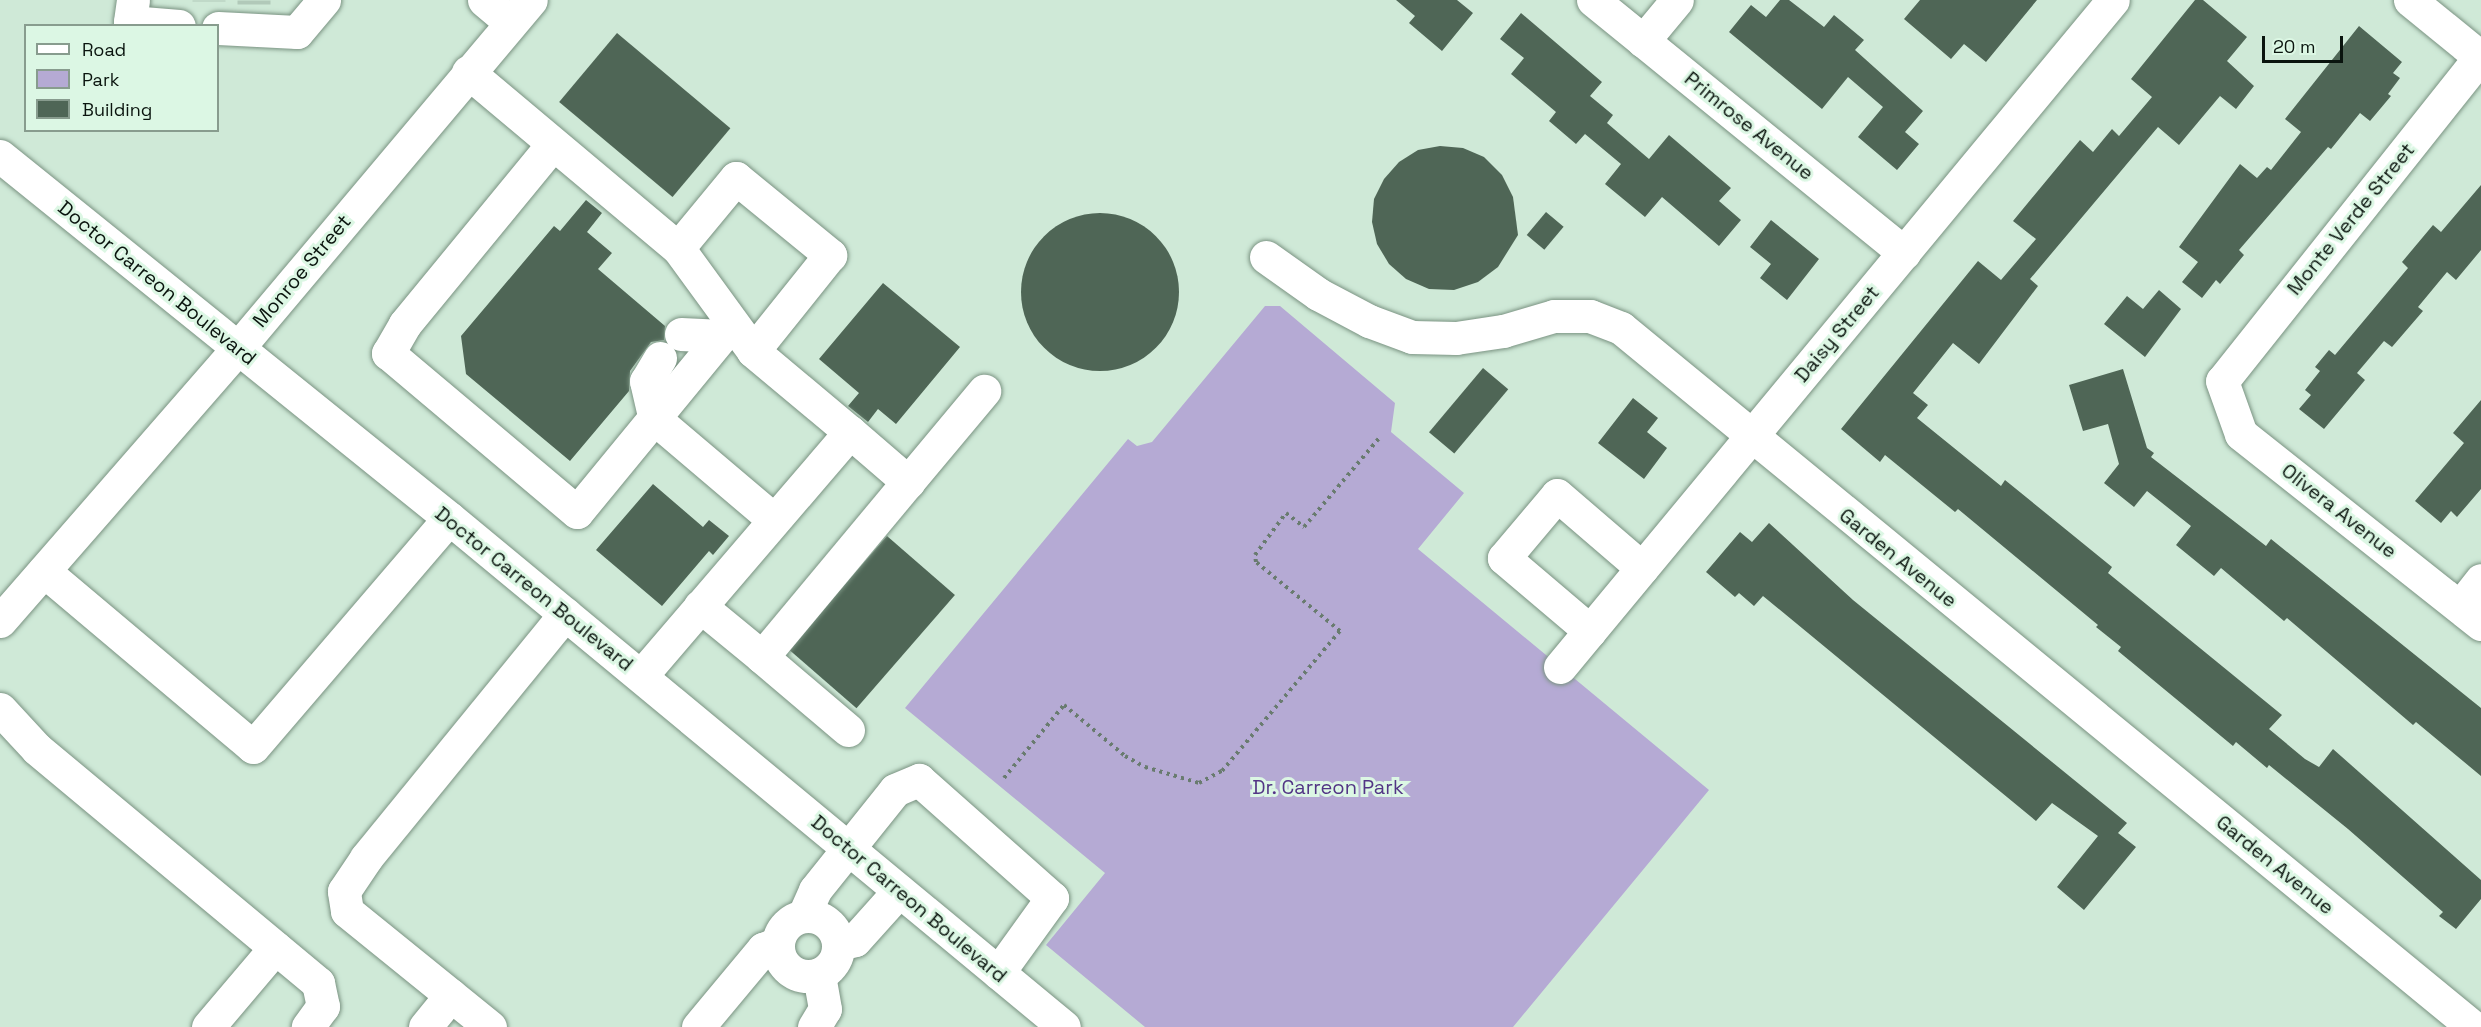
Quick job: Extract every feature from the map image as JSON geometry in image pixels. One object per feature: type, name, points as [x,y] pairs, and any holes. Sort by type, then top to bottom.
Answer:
[{"type":"street","points":[[133,0],[130,22],[154,24]]},
{"type":"street","points":[[219,28],[252,17],[297,32],[324,0]]},
{"type":"street","points":[[484,0],[521,11]]},
{"type":"street","name":"Primrose Avenue","points":[[1593,0],[1904,253]]},
{"type":"street","points":[[1643,41],[1677,0]]},
{"type":"street","name":"Daisy Street","points":[[1560,667],[2113,0]]},
{"type":"street","points":[[2410,0],[2480,57]]},
{"type":"street","points":[[207,24],[209,1]]},
{"type":"street","name":"Monroe Street","points":[[5,604],[44,571],[237,350],[521,11]]},
{"type":"street","name":"Monte Verde Street","points":[[2222,381],[2480,57]]},
{"type":"street","points":[[468,72],[552,145],[678,248],[727,330],[908,482]]},
{"type":"street","points":[[552,145],[405,324],[388,353],[577,512],[727,330]]},
{"type":"street","name":"Doctor Carreon Boulevard","points":[[0,156],[237,350],[449,518],[1064,1027]]},
{"type":"street","points":[[678,248],[736,178],[830,255],[753,351]]},
{"type":"street","name":"Garden Avenue","points":[[1266,257],[1318,294],[1369,321],[1412,337],[1456,338],[1503,331],[1554,316],[1590,316],[1621,328],[1751,438],[2473,1027]]},
{"type":"street","points":[[681,334],[727,330]]},
{"type":"street","points":[[660,358],[646,381],[655,419],[774,520]]},
{"type":"street","name":"Olivera Avenue","points":[[2222,381],[2241,434],[2470,616]]},
{"type":"street","points":[[762,657],[984,392]]},
{"type":"street","points":[[641,676],[850,432]]},
{"type":"street","points":[[1590,631],[1504,558],[1557,495],[1642,568]]},
{"type":"street","points":[[44,571],[253,747],[449,518]]},
{"type":"street","points":[[2470,616],[2481,580]]},
{"type":"street","points":[[700,606],[848,730]]},
{"type":"street","points":[[490,1027],[347,910],[344,891],[366,858],[565,614]]},
{"type":"street","points":[[0,709],[37,749],[318,983],[323,1006],[308,1027]]},
{"type":"street","points":[[804,915],[824,920],[837,934],[839,944],[834,963],[819,975],[808,977],[790,970],[779,954],[778,943],[787,925],[804,915],[815,890],[846,848],[895,790],[919,780],[1052,898],[998,973]]},
{"type":"street","points":[[839,944],[855,940],[899,891]]},
{"type":"street","points":[[698,1027],[763,949],[778,943]]},
{"type":"street","points":[[208,1027],[275,948]]},
{"type":"street","points":[[814,1027],[825,1009],[819,975]]},
{"type":"street","points":[[425,1027],[452,995]]},
{"type":"path","points":[[1004,778],[1064,705],[1145,767],[1199,783],[1222,771],[1340,631],[1256,562],[1255,555],[1286,513],[1304,527],[1381,436]]},
{"type":"green space","name":"Dr. Carreon Park","points":[[1265,306],[1280,306],[1395,403],[1391,432],[1464,493],[1418,549],[1709,790],[1513,1027],[1145,1027],[1046,945],[1105,873],[905,708],[1128,439],[1137,446],[1152,442]]},
{"type":"building","points":[[1396,0],[1457,0],[1473,13],[1442,51],[1409,23],[1415,16]]},
{"type":"building","points":[[1780,0],[1789,0],[1824,27],[1834,15],[1864,40],[1855,50],[1923,111],[1905,132],[1919,144],[1897,170],[1858,137],[1883,107],[1848,77],[1822,109],[1729,32],[1751,5],[1766,17]]},
{"type":"building","points":[[1920,0],[2037,0],[1986,62],[1964,44],[1951,59],[1904,19]]},
{"type":"building","points":[[2195,0],[2203,0],[2247,37],[2227,61],[2254,86],[2236,109],[2220,96],[2179,145],[2158,127],[2030,279],[2038,286],[1979,364],[1953,343],[1913,393],[1928,405],[1917,418],[2001,486],[2005,480],[2112,567],[2108,573],[2282,715],[2269,729],[2305,759],[2319,767],[2333,749],[2481,880],[2481,899],[2456,929],[2439,916],[2443,912],[2348,829],[2269,765],[2267,768],[2236,742],[2233,746],[2118,651],[2121,647],[2096,627],[2098,625],[1958,509],[1955,512],[1885,455],[1880,462],[1841,429],[1978,261],[2001,280],[2036,239],[2013,221],[2080,140],[2093,152],[2112,129],[2119,136],[2152,97],[2131,79]]},
{"type":"building","points":[[1521,13],[1602,82],[1590,96],[1613,115],[1607,123],[1649,159],[1669,135],[1731,188],[1719,201],[1741,220],[1719,246],[1662,197],[1645,217],[1605,184],[1621,164],[1585,134],[1576,144],[1549,121],[1556,112],[1511,74],[1524,58],[1500,39]]},
{"type":"building","points":[[2359,26],[2402,62],[2393,73],[2400,78],[2388,94],[2391,96],[2370,121],[2360,113],[2331,149],[2328,147],[2239,250],[2244,255],[2220,284],[2216,280],[2202,298],[2182,282],[2198,262],[2179,247],[2240,164],[2257,178],[2267,167],[2271,170],[2301,132],[2285,119]]},
{"type":"building","points":[[617,33],[730,128],[673,197],[559,102]]},
{"type":"building","points":[[1440,146],[1463,148],[1484,157],[1502,175],[1513,197],[1518,235],[1498,267],[1478,282],[1454,290],[1429,289],[1406,279],[1389,264],[1377,244],[1372,222],[1374,199],[1384,179],[1399,162],[1418,150]]},
{"type":"building","points":[[2481,185],[2481,250],[2456,280],[2447,272],[2418,307],[2423,311],[2392,347],[2384,341],[2357,373],[2365,380],[2324,429],[2299,409],[2311,395],[2305,390],[2320,371],[2315,367],[2329,350],[2335,355],[2408,268],[2402,262],[2433,225],[2441,232]]},
{"type":"building","points":[[586,200],[602,213],[587,232],[612,253],[598,269],[665,326],[664,340],[651,342],[630,371],[629,391],[570,461],[466,374],[461,336],[554,226],[560,231]]},
{"type":"building","points":[[1546,212],[1564,227],[1544,250],[1527,235]]},
{"type":"building","points":[[1100,213],[1115,214],[1130,219],[1144,226],[1156,236],[1166,248],[1173,262],[1178,277],[1178,307],[1173,322],[1166,336],[1156,348],[1144,358],[1130,365],[1115,370],[1100,371],[1085,370],[1070,365],[1056,358],[1044,348],[1034,336],[1027,322],[1022,307],[1021,292],[1022,277],[1027,262],[1034,248],[1044,236],[1056,226],[1070,219],[1085,214]]},
{"type":"building","points":[[1771,220],[1819,259],[1787,300],[1760,278],[1771,264],[1750,247]]},
{"type":"building","points":[[883,283],[960,347],[896,424],[878,409],[868,422],[848,406],[859,393],[819,359]]},
{"type":"building","points":[[2159,290],[2181,309],[2145,357],[2104,324],[2127,296],[2143,309]]},
{"type":"building","points":[[1483,368],[1508,389],[1454,454],[1429,432]]},
{"type":"building","points":[[2123,369],[2147,448],[2154,453],[2151,457],[2266,546],[2271,539],[2481,708],[2481,776],[2416,722],[2413,725],[2287,618],[2284,621],[2221,568],[2214,576],[2176,545],[2191,526],[2147,491],[2134,507],[2104,483],[2119,464],[2108,424],[2083,431],[2069,385]]},
{"type":"building","points":[[1633,398],[1658,418],[1647,432],[1667,448],[1644,479],[1598,443]]},
{"type":"building","points":[[2481,400],[2481,489],[2457,517],[2451,511],[2441,523],[2415,501],[2464,443],[2453,433]]},
{"type":"building","points":[[653,484],[703,527],[709,520],[729,536],[713,555],[709,551],[662,606],[596,550]]},
{"type":"building","points":[[1769,523],[1853,600],[2127,823],[2118,833],[2136,847],[2084,910],[2057,887],[2098,836],[2052,803],[2036,821],[1763,596],[1754,606],[1739,593],[1735,597],[1706,572],[1740,532],[1752,542]]},
{"type":"building","points":[[887,536],[955,595],[857,708],[789,649]]}]
